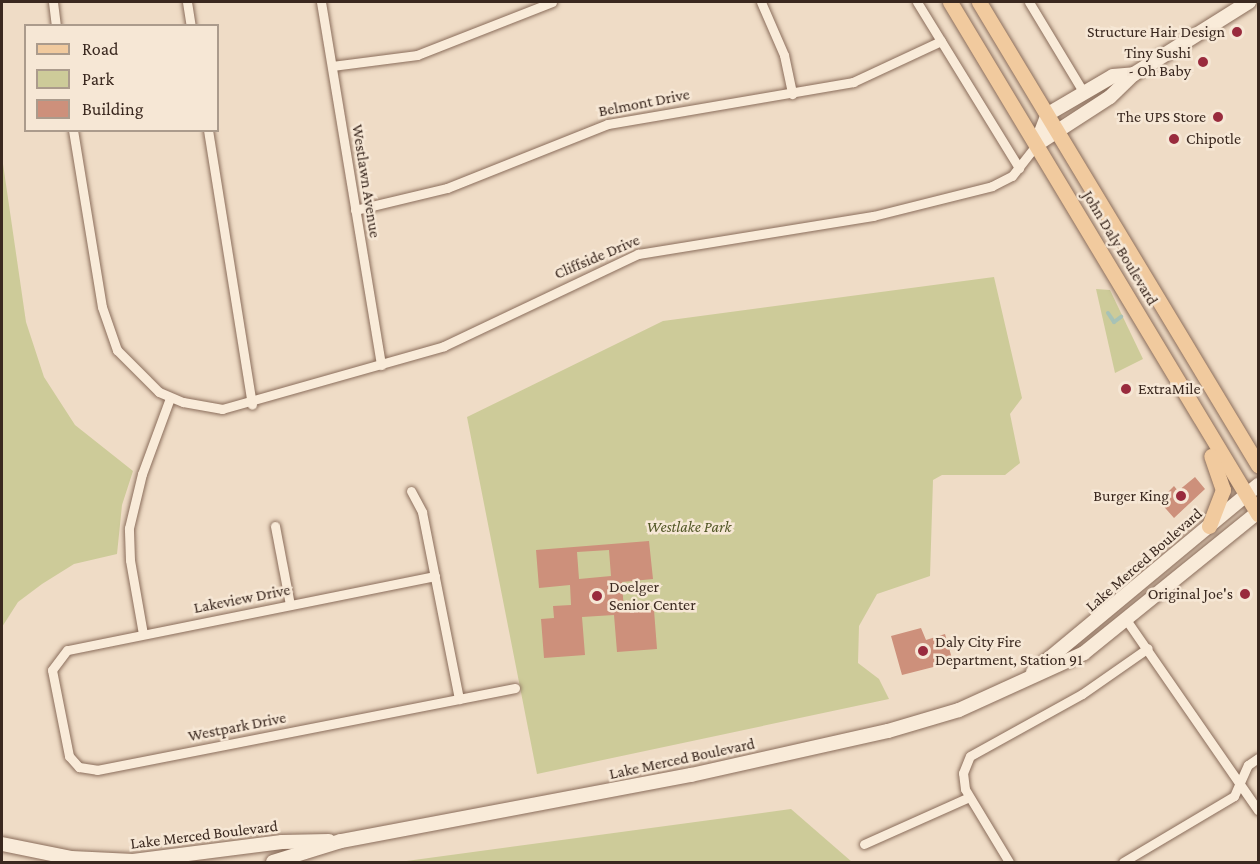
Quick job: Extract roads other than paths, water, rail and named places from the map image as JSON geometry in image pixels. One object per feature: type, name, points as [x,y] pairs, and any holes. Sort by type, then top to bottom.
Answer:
[{"type":"main road","name":"John Daly Boulevard","points":[[950,2],[1163,357],[1253,490],[1258,513]]},
{"type":"main road","name":"John Daly Boulevard","points":[[979,2],[1258,465]]},
{"type":"main road","points":[[1036,145],[1110,97],[1134,74],[1249,2]]},
{"type":"main road","points":[[1036,145],[1048,114],[1113,76],[1134,74]]},
{"type":"main road","points":[[1163,357],[1171,390],[1221,473],[1221,502],[1209,526]]},
{"type":"main road","name":"Lake Merced Boulevard","points":[[1022,680],[1085,632],[1253,490]]},
{"type":"main road","name":"Lake Merced Boulevard","points":[[273,862],[341,841],[659,782],[888,731],[959,710],[1022,680],[1068,663],[1127,621],[1258,513]]},
{"type":"main road","points":[[1085,632],[1115,621],[1127,621],[1130,593]]},
{"type":"main road","name":"Lake Merced Boulevard","points":[[2,844],[45,859],[145,861],[282,842],[341,841]]},
{"type":"street","points":[[52,2],[56,24]]},
{"type":"street","points":[[187,2],[191,24]]},
{"type":"street","name":"Westlawn Avenue","points":[[321,2],[381,365]]},
{"type":"street","points":[[332,66],[417,55],[552,2]]},
{"type":"street","points":[[761,2],[781,46],[792,94]]},
{"type":"street","points":[[917,2],[1019,168]]},
{"type":"street","points":[[1029,2],[1084,93]]},
{"type":"street","name":"Belmont Drive","points":[[355,210],[454,186],[608,124],[792,94],[869,77],[941,41]]},
{"type":"street","points":[[73,132],[108,330],[126,363],[170,398],[142,474],[129,528],[130,560],[143,634]]},
{"type":"street","points":[[208,132],[252,404]]},
{"type":"street","name":"Cliffside Drive","points":[[170,398],[210,408],[252,404],[444,346],[638,254],[899,211],[992,186],[1019,168],[1036,145]]},
{"type":"street","points":[[411,490],[422,512],[459,699]]},
{"type":"street","points":[[275,526],[290,605]]},
{"type":"street","name":"Lakeview Drive","points":[[57,658],[74,647],[435,576]]},
{"type":"street","points":[[1127,621],[1148,648],[1258,810]]},
{"type":"street","points":[[1009,862],[969,797],[963,773],[976,749],[1066,703],[1148,648]]},
{"type":"street","name":"Westpark Drive","points":[[57,658],[53,677],[67,749],[79,767],[90,770],[515,688]]},
{"type":"street","points":[[1124,862],[1234,796],[1248,765],[1258,758]]},
{"type":"street","points":[[864,844],[969,797]]},
{"type":"waterway","points":[[1108,313],[1114,322],[1121,317]]},
{"type":"place","name":"Structure Hair Design","points":[[1237,32]]},
{"type":"place","name":"Tiny Sushi - Oh Baby","points":[[1203,62]]},
{"type":"place","name":"The UPS Store","points":[[1218,117]]},
{"type":"place","name":"Chipotle","points":[[1174,139]]},
{"type":"place","name":"ExtraMile","points":[[1126,389]]},
{"type":"place","name":"Burger King","points":[[1181,496]]},
{"type":"place","name":"Original Joe's","points":[[1245,594]]},
{"type":"place","name":"Doelger Senior Center","points":[[597,596]]},
{"type":"place","name":"Daly City Fire Department, Station 91","points":[[923,651]]},
{"type":"park label","name":"Westlake Park","points":[[689,527]]}]
